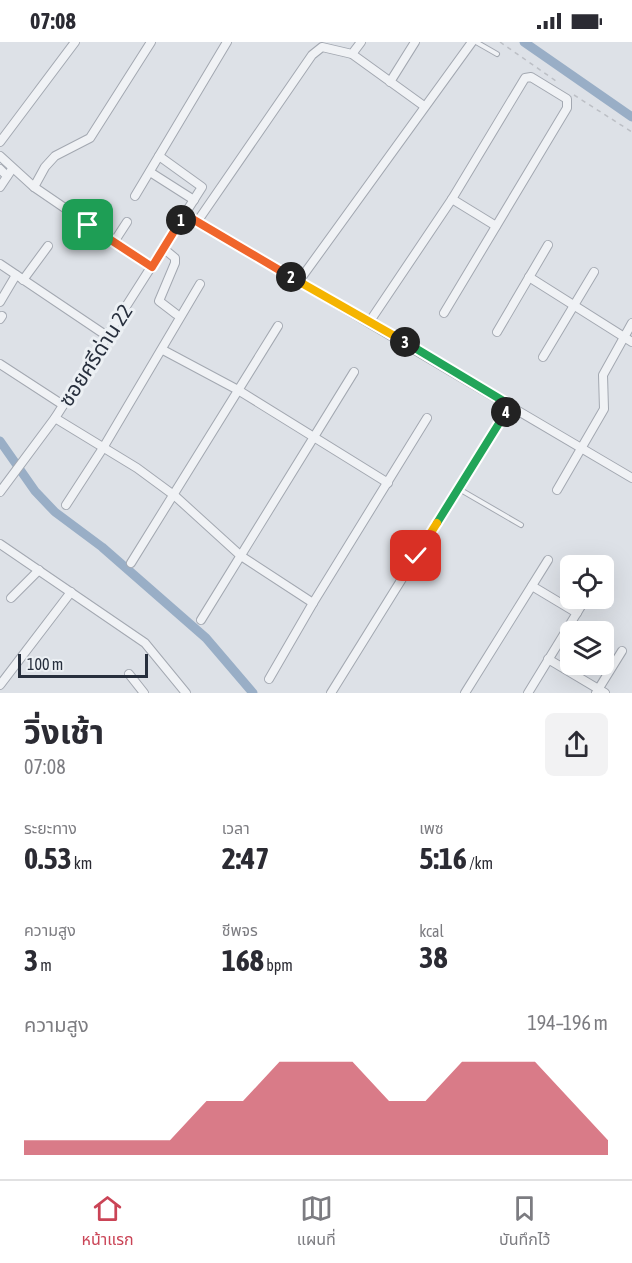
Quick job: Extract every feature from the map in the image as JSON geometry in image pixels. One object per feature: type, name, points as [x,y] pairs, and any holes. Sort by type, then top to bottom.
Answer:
[{"type":"street","points":[[0,142],[75,42]]},
{"type":"street","points":[[34,187],[45,167],[55,156],[90,138],[151,42]]},
{"type":"street","points":[[135,196],[227,42]]},
{"type":"street","points":[[352,54],[361,42]]},
{"type":"street","points":[[390,81],[416,42]]},
{"type":"street","points":[[298,281],[424,106],[474,42]]},
{"type":"street","points":[[196,222],[312,55],[322,45],[352,54],[424,106]]},
{"type":"street","points":[[370,321],[452,198],[525,78],[531,77],[567,99],[568,103],[444,313]]},
{"type":"street","points":[[0,156],[10,172]]},
{"type":"street","points":[[150,172],[194,200],[201,185],[159,156]]},
{"type":"street","points":[[0,169],[10,172],[34,187],[152,267]]},
{"type":"street","points":[[0,187],[10,172]]},
{"type":"street","points":[[452,198],[496,226]]},
{"type":"street","name":"ซอยศรีด่าน 22","points":[[0,492],[55,418],[194,200]]},
{"type":"street","points":[[184,214],[370,321],[632,478]]},
{"type":"street","points":[[114,242],[127,222]]},
{"type":"street","points":[[497,332],[548,245]]},
{"type":"street","points":[[0,302],[19,277],[48,246]]},
{"type":"street","points":[[163,248],[175,258],[176,263],[159,301],[176,314]]},
{"type":"street","points":[[0,264],[107,336]]},
{"type":"street","points":[[543,357],[594,272]]},
{"type":"street","points":[[529,277],[628,339]]},
{"type":"street","points":[[66,505],[163,350],[200,284]]},
{"type":"street","points":[[557,490],[604,409],[603,375],[628,339],[632,323]]},
{"type":"street","points":[[131,563],[175,496],[278,326]]},
{"type":"street","points":[[163,350],[238,390],[388,483]]},
{"type":"street","points":[[0,364],[63,405]]},
{"type":"street","points":[[201,620],[354,372]]},
{"type":"street","points":[[331,693],[510,405]]},
{"type":"street","points":[[55,418],[137,468],[175,496],[241,556],[312,603]]},
{"type":"street","points":[[269,680],[312,603],[427,418]]},
{"type":"street","points":[[0,544],[145,643],[186,693]]},
{"type":"street","points":[[465,693],[548,560]]},
{"type":"street","points":[[11,598],[39,570]]},
{"type":"street","points":[[532,586],[577,613]]},
{"type":"street","points":[[0,685],[71,592]]},
{"type":"street","points":[[528,693],[579,609]]},
{"type":"street","points":[[548,659],[599,692],[622,651]]},
{"type":"street","points":[[129,674],[144,693]]},
{"type":"lane","points":[[474,42],[497,54]]},
{"type":"lane","points":[[459,488],[521,525]]},
{"type":"waterway","points":[[524,42],[632,117]]},
{"type":"waterway","points":[[0,441],[35,491],[55,512],[102,547],[206,638],[253,693]]},
{"type":"route","points":[[88,225],[152,267],[184,214],[510,405],[416,556]]}]
